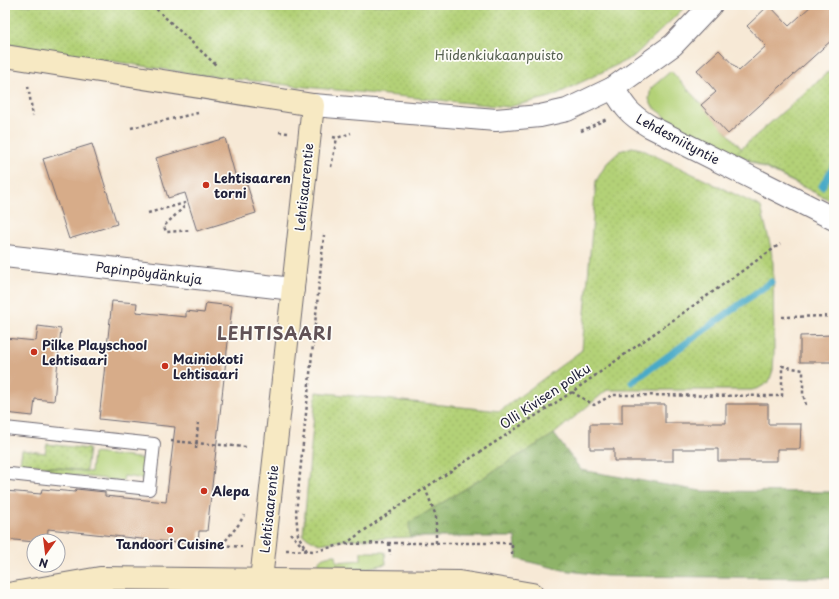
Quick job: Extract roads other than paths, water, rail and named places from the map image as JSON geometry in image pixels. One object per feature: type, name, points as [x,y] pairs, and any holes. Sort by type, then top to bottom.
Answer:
[{"type":"street","points":[[5,56],[313,105],[504,120],[540,116],[567,110],[613,88],[673,45],[710,5]]},
{"type":"street","name":"Lehdesniityntie","points":[[613,88],[625,108],[632,116],[834,219]]},
{"type":"street","name":"Lehtisaarentie","points":[[260,587],[313,105]]},
{"type":"street","name":"Papinpöydänkuja","points":[[5,256],[293,289]]},
{"type":"street","points":[[8,594],[100,578],[260,587],[459,582],[532,594]]},
{"type":"lane","points":[[5,428],[154,444],[149,489],[10,474]]},
{"type":"waterway","points":[[822,186],[834,166]]},
{"type":"waterway","points":[[632,382],[771,282]]},
{"type":"place","name":"Lehtisaaren torni","points":[[206,185]]},
{"type":"place","name":"Pilke Playschool Lehtisaari","points":[[34,352]]},
{"type":"place","name":"Mainiokoti Lehtisaari","points":[[165,366]]},
{"type":"place","name":"Alepa","points":[[204,491]]},
{"type":"place","name":"Tandoori Cuisine","points":[[170,530]]},
{"type":"district","name":"LEHTISAARI","points":[[275,334]]},
{"type":"park label","name":"Hiidenkiukaanpuisto","points":[[499,55]]}]
